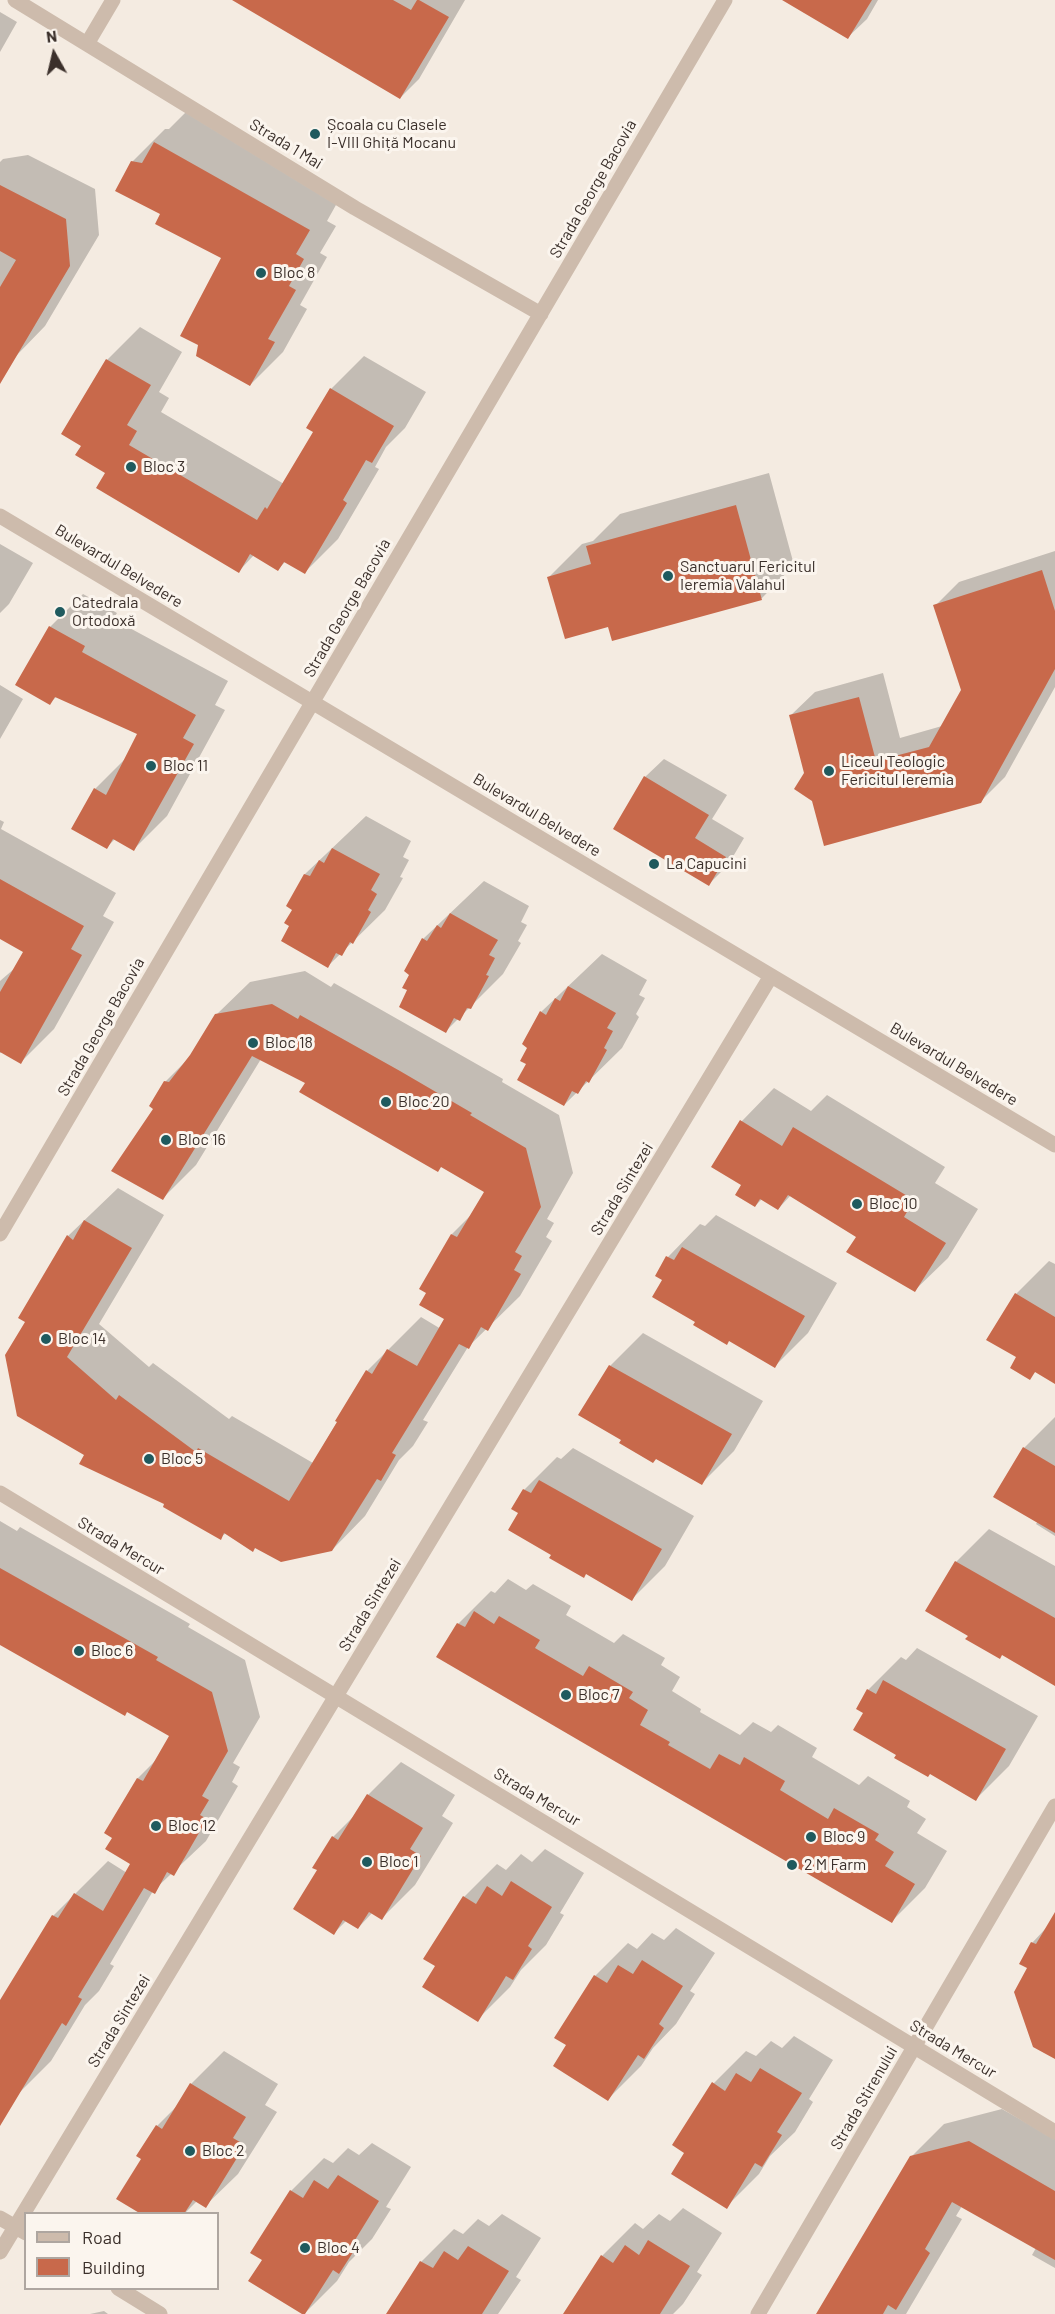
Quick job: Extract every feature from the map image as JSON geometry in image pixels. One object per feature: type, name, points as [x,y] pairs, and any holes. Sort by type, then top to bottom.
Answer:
[{"type":"street","name":"Strada 1 Mai","points":[[15,0],[355,208],[541,314]]},
{"type":"street","points":[[87,44],[113,0]]},
{"type":"street","name":"Strada George Bacovia","points":[[0,1234],[725,0]]},
{"type":"street","name":"Bulevardul Belvedere","points":[[0,516],[1055,1145]]},
{"type":"street","name":"Strada Sintezei","points":[[31,2212],[336,1696],[771,976]]},
{"type":"street","name":"Strada Mercur","points":[[0,1493],[1055,2132]]},
{"type":"street","name":"Strada Stirenului","points":[[758,2314],[1055,1806]]},
{"type":"street","points":[[0,2218],[20,2230]]},
{"type":"street","name":"Strada Sintezei","points":[[0,2252],[20,2230]]},
{"type":"street","points":[[120,2290],[160,2314]]},
{"type":"building","points":[[232,0],[393,0],[411,10],[419,0],[449,17],[400,99]]},
{"type":"building","points":[[782,0],[872,0],[848,39]]},
{"type":"building","name":"Bloc 8","points":[[154,142],[310,230],[296,254],[304,259],[289,286],[296,290],[268,339],[275,342],[250,386],[196,356],[198,345],[180,336],[221,258],[155,224],[160,214],[115,191],[131,161],[142,163]]},
{"type":"building","points":[[0,185],[66,219],[70,266],[0,384],[0,287],[16,260],[0,251]]},
{"type":"building","name":"Bloc 3","points":[[106,359],[151,385],[127,425],[137,431],[129,445],[257,520],[265,507],[267,509],[313,432],[306,428],[330,388],[394,426],[372,463],[366,460],[343,500],[347,503],[305,574],[284,562],[278,571],[250,554],[239,573],[96,488],[105,473],[75,455],[81,446],[61,434]]},
{"type":"building","points":[[736,505],[762,600],[612,641],[608,627],[565,639],[547,577],[591,564],[586,546]]},
{"type":"building","points":[[1042,570],[1055,611],[1055,669],[981,803],[824,846],[812,801],[794,789],[804,773],[789,715],[859,697],[876,761],[929,747],[961,690],[933,605]]},
{"type":"building","points":[[49,626],[85,646],[82,652],[196,715],[183,738],[194,744],[134,851],[113,839],[107,849],[71,829],[94,788],[106,795],[137,734],[55,697],[50,705],[15,685]]},
{"type":"building","points":[[644,776],[709,815],[695,838],[726,857],[709,886],[613,829]]},
{"type":"building","points":[[332,848],[380,874],[371,890],[377,894],[368,910],[371,912],[353,944],[350,942],[342,956],[336,953],[328,968],[281,941],[289,926],[284,923],[292,910],[286,906],[304,874],[310,876],[319,860],[324,863]]},
{"type":"building","points":[[0,879],[84,926],[71,949],[82,955],[21,1064],[0,1052],[0,992],[23,952],[0,939]]},
{"type":"building","points":[[450,913],[498,940],[489,955],[495,958],[486,975],[489,976],[471,1009],[467,1008],[460,1021],[454,1018],[446,1033],[399,1007],[407,990],[402,988],[409,975],[404,971],[422,938],[427,941],[437,925],[441,928]]},
{"type":"building","points":[[568,986],[616,1013],[607,1028],[613,1031],[604,1048],[607,1050],[589,1083],[586,1081],[578,1094],[572,1091],[564,1106],[517,1080],[526,1064],[520,1061],[527,1048],[522,1044],[540,1011],[546,1015],[555,998],[560,1001]]},
{"type":"building","points":[[272,1004],[298,1019],[300,1015],[400,1071],[526,1148],[541,1207],[515,1252],[522,1256],[514,1270],[521,1274],[488,1331],[481,1327],[469,1349],[459,1344],[392,1453],[396,1455],[381,1481],[377,1479],[332,1551],[281,1562],[255,1548],[253,1552],[224,1533],[221,1540],[163,1507],[164,1504],[79,1464],[84,1455],[17,1416],[5,1355],[25,1322],[18,1318],[67,1235],[73,1240],[84,1220],[132,1248],[67,1357],[116,1400],[119,1395],[196,1452],[198,1448],[289,1501],[366,1370],[372,1374],[387,1349],[417,1366],[444,1319],[419,1305],[426,1293],[419,1289],[451,1234],[457,1237],[484,1192],[441,1167],[438,1172],[299,1092],[305,1083],[252,1056],[163,1200],[111,1171],[153,1109],[149,1106],[164,1081],[169,1082],[190,1055],[215,1014]]},
{"type":"building","name":"Bloc 10","points":[[740,1120],[782,1146],[793,1127],[914,1200],[904,1217],[946,1243],[915,1292],[846,1252],[856,1237],[788,1195],[778,1210],[760,1199],[755,1207],[735,1195],[741,1185],[711,1167]]},
{"type":"building","points":[[682,1247],[805,1316],[775,1368],[729,1341],[727,1345],[693,1325],[695,1322],[652,1297],[662,1280],[655,1276],[666,1256],[674,1260]]},
{"type":"building","points":[[1015,1293],[1055,1317],[1055,1384],[1035,1372],[1030,1380],[1010,1368],[1016,1357],[986,1340]]},
{"type":"building","points":[[609,1365],[732,1434],[702,1485],[656,1459],[653,1463],[619,1443],[621,1440],[578,1415]]},
{"type":"building","points":[[1023,1447],[1055,1466],[1055,1533],[993,1497]]},
{"type":"building","points":[[539,1480],[662,1549],[632,1601],[586,1574],[584,1578],[549,1558],[551,1555],[508,1530],[518,1513],[511,1509],[523,1489],[531,1493]]},
{"type":"building","points":[[955,1561],[1055,1618],[1055,1686],[1002,1655],[1000,1659],[965,1639],[968,1636],[925,1611]]},
{"type":"building","points":[[0,1568],[158,1657],[156,1660],[212,1692],[228,1751],[202,1796],[209,1800],[200,1815],[207,1819],[174,1876],[167,1872],[155,1894],[144,1888],[78,1997],[82,1999],[66,2026],[62,2023],[0,2126],[0,2000],[52,1915],[58,1918],[74,1893],[103,1911],[130,1864],[105,1849],[112,1838],[104,1833],[137,1778],[143,1781],[169,1736],[127,1712],[125,1716],[0,1645]]},
{"type":"building","points":[[474,1611],[494,1624],[499,1616],[540,1640],[535,1648],[583,1676],[589,1666],[633,1692],[629,1698],[648,1710],[640,1725],[670,1742],[668,1745],[710,1769],[719,1754],[740,1765],[744,1757],[785,1781],[780,1790],[828,1819],[834,1808],[879,1834],[875,1840],[894,1852],[885,1866],[915,1884],[892,1923],[436,1657],[457,1623],[465,1627]]},
{"type":"building","points":[[883,1680],[1006,1749],[976,1801],[930,1774],[928,1777],[894,1758],[896,1755],[853,1730],[863,1713],[856,1709],[867,1689],[876,1694]]},
{"type":"building","name":"Bloc 1","points":[[367,1794],[423,1828],[410,1849],[421,1856],[382,1920],[369,1912],[358,1929],[343,1920],[334,1935],[293,1909],[317,1870],[312,1868],[332,1836],[338,1840]]},
{"type":"building","points":[[511,1881],[552,1907],[528,1946],[532,1949],[513,1980],[506,1976],[478,2022],[422,1987],[435,1966],[423,1959],[463,1896],[476,1904],[487,1886],[502,1896]]},
{"type":"building","points":[[1055,1912],[1055,2059],[1033,2047],[1014,1992],[1027,1968],[1019,1964],[1031,1942],[1036,1944]]},
{"type":"building","points":[[642,1960],[683,1986],[659,2024],[664,2028],[644,2059],[638,2055],[608,2101],[553,2066],[566,2045],[554,2038],[594,1975],[607,1983],[618,1965],[633,1974]]},
{"type":"building","points":[[760,2068],[802,2093],[777,2132],[782,2135],[762,2167],[755,2163],[727,2209],[671,2174],[684,2153],[672,2145],[712,2082],[725,2091],[736,2073],[751,2082]]},
{"type":"building","name":"Bloc 2","points":[[190,2083],[246,2117],[233,2138],[245,2145],[206,2208],[193,2200],[185,2212],[138,2212],[116,2199],[141,2159],[136,2156],[156,2125],[162,2129]]},
{"type":"building","points":[[969,2141],[1055,2191],[1055,2260],[952,2202],[925,2249],[930,2253],[896,2310],[888,2305],[883,2314],[816,2314],[910,2156]]},
{"type":"building","name":"Bloc 4","points":[[338,2175],[379,2201],[355,2240],[359,2243],[339,2274],[333,2270],[305,2314],[302,2314],[248,2281],[262,2260],[250,2253],[290,2190],[303,2198],[314,2180],[328,2189]]},
{"type":"building","points":[[648,2240],[690,2266],[660,2314],[563,2314],[601,2255],[613,2263],[625,2245],[639,2255]]},
{"type":"building","points":[[468,2246],[509,2271],[482,2314],[386,2314],[420,2261],[433,2268],[444,2251],[458,2260]]},
{"type":"place","name":"Școala cu Clasele I-VIII Ghiță Mocanu","points":[[315,134]]},
{"type":"place","name":"Bloc 8","points":[[261,273]]},
{"type":"place","name":"Bloc 3","points":[[131,467]]},
{"type":"place","name":"Sanctuarul Fericitul Ieremia Valahul","points":[[668,576]]},
{"type":"place","name":"Catedrala Ortodoxă","points":[[60,612]]},
{"type":"place","name":"Bloc 11","points":[[151,766]]},
{"type":"place","name":"Liceul Teologic Fericitul Ieremia","points":[[829,771]]},
{"type":"place","name":"La Capucini","points":[[654,864]]},
{"type":"place","name":"Bloc 18","points":[[253,1043]]},
{"type":"place","name":"Bloc 20","points":[[386,1102]]},
{"type":"place","name":"Bloc 16","points":[[166,1140]]},
{"type":"place","name":"Bloc 10","points":[[857,1204]]},
{"type":"place","name":"Bloc 14","points":[[46,1339]]},
{"type":"place","name":"Bloc 5","points":[[149,1459]]},
{"type":"place","name":"Bloc 6","points":[[79,1651]]},
{"type":"place","name":"Bloc 7","points":[[566,1695]]},
{"type":"place","name":"Bloc 12","points":[[156,1826]]},
{"type":"place","name":"Bloc 9","points":[[811,1837]]},
{"type":"place","name":"Bloc 1","points":[[367,1862]]},
{"type":"place","name":"2 M Farm","points":[[792,1865]]},
{"type":"place","name":"Bloc 2","points":[[190,2151]]},
{"type":"place","name":"Bloc 4","points":[[305,2248]]}]
